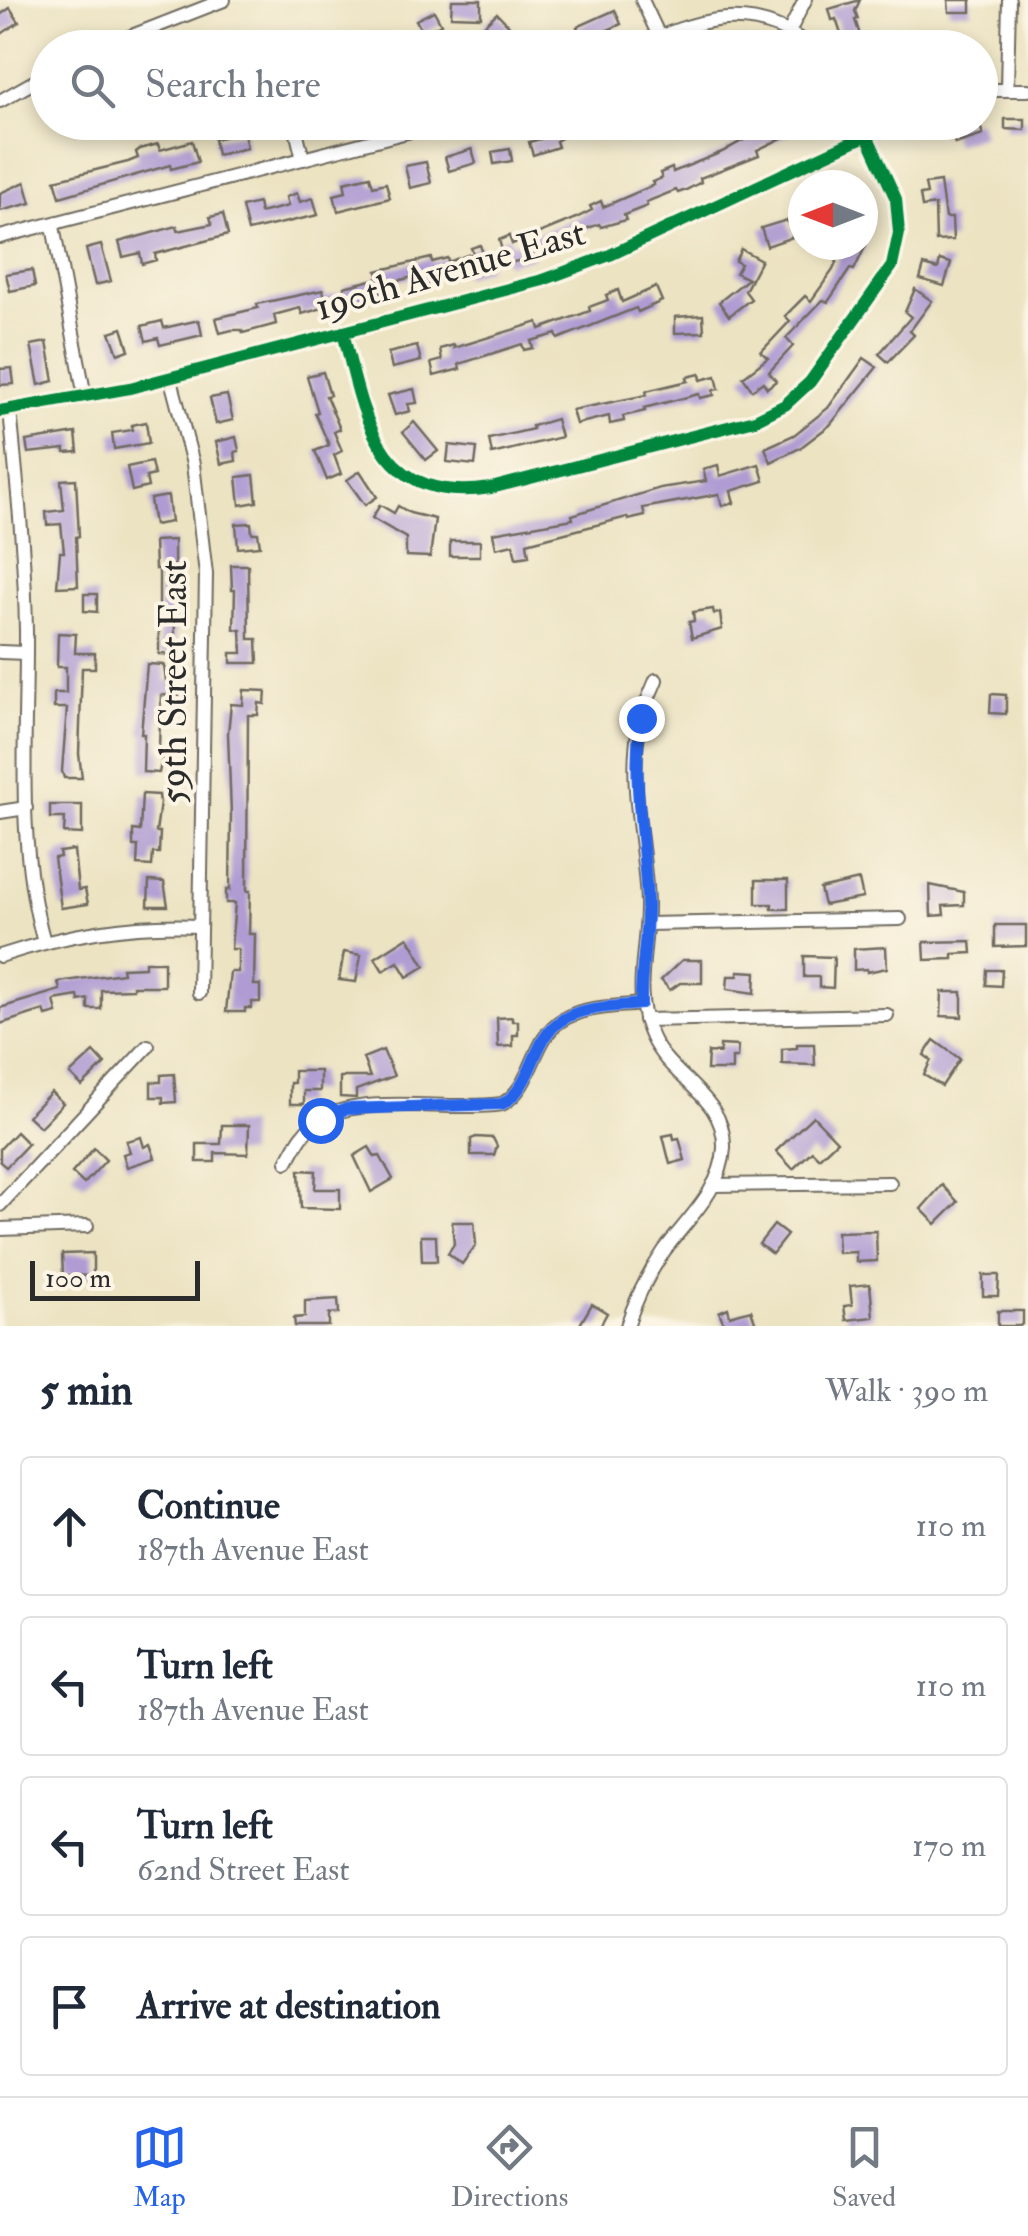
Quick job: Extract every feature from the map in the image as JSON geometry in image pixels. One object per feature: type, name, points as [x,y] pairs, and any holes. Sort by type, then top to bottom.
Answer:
[{"type":"street","points":[[147,30],[224,0]]},
{"type":"street","points":[[642,0],[656,30]]},
{"type":"street","points":[[790,30],[805,0]]},
{"type":"street","points":[[1007,88],[1009,0]]},
{"type":"street","points":[[674,30],[694,22],[726,18],[784,30]]},
{"type":"street","points":[[0,102],[30,84]]},
{"type":"street","points":[[998,89],[1028,90]]},
{"type":"street","points":[[298,140],[303,159]]},
{"type":"street","points":[[0,237],[376,140]]},
{"type":"street","name":"190th Avenue East","points":[[5,411],[170,376],[531,283],[589,264],[842,140]]},
{"type":"street","points":[[343,332],[363,412],[374,438],[397,466],[437,487],[454,491],[491,488],[755,420],[785,405],[810,382],[892,266],[899,216],[890,184],[869,140]]},
{"type":"street","points":[[53,226],[85,396]]},
{"type":"street","name":"59th Street East","points":[[170,376],[193,464],[206,574],[198,992]]},
{"type":"street","points":[[5,411],[24,569],[28,874],[44,942]]},
{"type":"street","points":[[0,652],[26,653]]},
{"type":"street","points":[[627,1326],[654,1266],[713,1185],[721,1168],[724,1146],[717,1114],[658,1050],[641,1004],[647,924],[636,746],[641,718],[656,680]]},
{"type":"street","points":[[0,812],[26,808]]},
{"type":"street","points":[[647,924],[900,918]]},
{"type":"street","points":[[0,956],[44,942],[118,928],[200,926]]},
{"type":"street","points":[[287,1162],[300,1138],[320,1120],[346,1109],[502,1104],[517,1095],[547,1034],[560,1020],[593,1010],[641,1004]]},
{"type":"street","points":[[645,1020],[887,1015]]},
{"type":"street","points":[[0,1205],[148,1046]]},
{"type":"street","points":[[713,1185],[890,1183]]},
{"type":"street","points":[[0,1229],[87,1226]]},
{"type":"building","points":[[452,0],[481,0],[481,17],[451,16]]},
{"type":"building","points":[[860,0],[855,11],[858,30],[840,30],[829,9]]},
{"type":"building","points":[[948,0],[971,0],[971,12],[949,12]]},
{"type":"building","points":[[10,8],[19,22],[0,35],[0,15]]},
{"type":"building","points":[[615,10],[621,24],[608,30],[577,27]]},
{"type":"building","points":[[434,11],[441,24],[421,30],[416,20]]},
{"type":"building","points":[[497,13],[513,30],[488,30],[484,25]]},
{"type":"building","points":[[1005,119],[1025,119],[1025,130],[1005,129]]},
{"type":"building","points":[[214,140],[245,140],[247,148],[217,155]]},
{"type":"building","points":[[558,140],[558,147],[533,155],[529,142]]},
{"type":"building","points":[[743,140],[778,140],[757,150],[759,155],[700,178],[701,182],[686,190],[646,202],[647,206],[624,215],[626,220],[601,227],[599,224],[570,235],[572,241],[563,245],[562,242],[532,253],[534,257],[506,264],[499,240],[509,236],[512,244],[576,218],[601,201],[603,207],[654,185],[652,182],[662,178],[660,173],[672,168],[673,172]]},
{"type":"building","points":[[192,141],[198,162],[171,169],[170,165],[60,197],[55,180],[128,162],[138,158],[136,152],[140,149],[158,144],[160,150]]},
{"type":"building","points":[[472,149],[476,163],[449,171],[445,157]]},
{"type":"building","points":[[510,149],[512,161],[494,164],[492,152]]},
{"type":"building","points":[[426,162],[431,183],[410,188],[405,166]]},
{"type":"building","points":[[370,176],[373,186],[386,183],[390,198],[338,211],[334,195],[346,192],[344,182]]},
{"type":"building","points":[[25,182],[31,203],[0,211],[0,193]]},
{"type":"building","points":[[940,182],[945,218],[952,218],[953,240],[936,241],[935,205],[922,207],[920,195],[927,194],[925,184]]},
{"type":"building","points":[[297,193],[300,202],[313,198],[318,215],[248,231],[242,207],[258,203],[260,213],[288,206],[286,197]]},
{"type":"building","points":[[223,214],[228,235],[155,254],[156,260],[142,264],[140,253],[123,257],[119,242],[177,226],[178,231],[212,224],[210,217]]},
{"type":"building","points":[[787,220],[788,239],[767,246],[761,228]]},
{"type":"building","points":[[101,245],[111,281],[95,285],[86,249]]},
{"type":"building","points":[[480,245],[488,268],[465,277],[463,272],[421,287],[418,276],[392,282],[394,289],[371,294],[373,299],[343,306],[343,302],[302,314],[300,308],[274,315],[276,324],[243,333],[220,333],[216,318],[258,308],[257,304],[323,290],[325,297],[345,292],[344,287],[379,278],[377,271],[431,258],[432,262],[447,258],[448,262],[473,253],[471,248]]},
{"type":"building","points":[[741,249],[761,260],[745,291],[751,299],[729,316],[719,302],[748,279],[736,273],[741,264],[735,261]]},
{"type":"building","points":[[837,260],[859,260],[828,302],[823,300],[786,338],[793,346],[769,372],[776,381],[767,388],[763,382],[752,390],[743,377],[768,358],[761,352],[790,321],[785,316],[805,296],[811,301]]},
{"type":"building","points":[[940,260],[951,263],[944,286],[920,279],[924,265],[938,269]]},
{"type":"building","points":[[32,270],[35,286],[10,291],[6,274]]},
{"type":"building","points":[[656,287],[662,301],[638,312],[636,308],[558,339],[556,334],[531,341],[533,348],[524,350],[522,344],[434,376],[431,363],[442,360],[440,349],[538,322],[540,329],[590,311],[589,307],[608,300],[606,295],[618,290],[622,302]]},
{"type":"building","points":[[915,289],[932,301],[910,331],[914,335],[888,362],[879,354],[911,317],[905,312]]},
{"type":"building","points":[[703,315],[704,332],[675,333],[675,317]]},
{"type":"building","points":[[199,320],[202,335],[160,345],[158,338],[146,341],[142,326],[162,321],[164,328]]},
{"type":"building","points":[[122,328],[129,350],[118,354],[110,332]]},
{"type":"building","points":[[47,342],[54,381],[39,385],[31,345]]},
{"type":"building","points":[[417,346],[421,361],[392,368],[388,353]]},
{"type":"building","points":[[864,358],[877,367],[830,425],[800,448],[771,462],[765,448],[794,435],[828,408]]},
{"type":"building","points":[[12,368],[14,384],[0,385],[0,369]]},
{"type":"building","points":[[323,372],[330,395],[326,396],[340,429],[334,432],[342,451],[334,455],[341,474],[327,480],[315,451],[329,445],[315,413],[318,412],[307,376]]},
{"type":"building","points":[[700,374],[701,380],[716,376],[719,389],[713,390],[714,395],[700,398],[699,394],[644,408],[645,411],[623,416],[624,421],[610,424],[609,416],[576,424],[572,410],[647,395],[646,391],[688,381],[687,377]]},
{"type":"building","points":[[414,389],[417,403],[408,404],[410,411],[395,415],[388,395]]},
{"type":"building","points":[[227,395],[233,420],[216,424],[210,398]]},
{"type":"building","points":[[556,419],[561,437],[492,454],[489,439],[533,429],[532,426]]},
{"type":"building","points":[[146,422],[149,443],[114,449],[112,433],[132,430],[132,425]]},
{"type":"building","points":[[414,422],[438,451],[426,460],[403,432]]},
{"type":"building","points":[[76,433],[78,452],[65,453],[65,449],[28,453],[26,441]]},
{"type":"building","points":[[236,437],[236,461],[221,464],[216,442]]},
{"type":"building","points":[[449,445],[477,448],[475,465],[447,462]]},
{"type":"building","points":[[151,462],[154,475],[146,477],[148,487],[132,491],[127,467]]},
{"type":"building","points":[[759,464],[764,481],[731,491],[734,503],[722,506],[719,494],[643,508],[645,516],[628,520],[627,517],[527,543],[529,556],[516,558],[513,544],[496,548],[493,533],[573,519],[572,515],[660,488],[706,481],[703,469],[718,465],[720,476]]},
{"type":"building","points":[[360,471],[377,497],[365,505],[347,480]]},
{"type":"building","points":[[254,475],[257,502],[240,505],[237,477]]},
{"type":"building","points":[[76,479],[78,586],[57,587],[60,552],[64,552],[61,524],[47,525],[46,512],[64,510],[61,480]]},
{"type":"building","points":[[168,496],[171,522],[154,525],[150,499]]},
{"type":"building","points":[[380,505],[394,513],[398,506],[435,519],[430,557],[406,556],[406,538],[372,518]]},
{"type":"building","points":[[251,523],[260,546],[238,548],[236,524]]},
{"type":"building","points":[[174,540],[175,655],[159,654],[159,569],[155,569],[154,541]]},
{"type":"building","points":[[450,541],[480,541],[480,556],[450,556]]},
{"type":"building","points":[[231,565],[248,565],[249,639],[257,639],[258,663],[231,663],[231,653],[242,653],[241,630],[234,629]]},
{"type":"building","points":[[84,594],[97,594],[97,612],[84,611]]},
{"type":"building","points":[[713,609],[714,614],[720,613],[722,629],[692,638],[689,622],[694,621],[693,612]]},
{"type":"building","points":[[58,633],[76,634],[75,653],[95,653],[95,668],[82,668],[82,778],[64,778],[62,771],[67,708],[54,708],[54,693],[66,693],[66,667],[57,667]]},
{"type":"building","points":[[147,664],[164,665],[166,681],[179,681],[179,696],[161,695],[159,747],[163,753],[159,773],[143,772],[141,734]]},
{"type":"building","points":[[244,690],[266,691],[265,704],[259,703],[258,715],[248,715],[247,891],[249,934],[255,934],[254,985],[260,985],[260,1002],[252,1002],[252,1008],[245,1008],[245,1012],[226,1012],[230,972],[238,972],[238,949],[231,949],[235,903],[226,903],[226,890],[230,890],[231,814],[228,733],[231,704],[243,705]]},
{"type":"building","points":[[991,694],[1006,695],[1006,714],[990,713]]},
{"type":"building","points":[[142,794],[159,795],[159,853],[153,853],[152,866],[137,865],[138,846],[133,846],[133,830],[140,831]]},
{"type":"building","points":[[50,805],[82,805],[82,834],[64,833],[65,818],[50,818]]},
{"type":"building","points":[[74,850],[78,890],[85,889],[88,904],[61,908],[54,858],[60,857],[59,852]]},
{"type":"building","points":[[756,880],[788,880],[788,909],[756,904]]},
{"type":"building","points":[[859,880],[863,898],[824,905],[820,889]]},
{"type":"building","points":[[149,881],[164,882],[168,906],[148,906]]},
{"type":"building","points":[[930,885],[964,892],[964,905],[943,906],[944,915],[931,916]]},
{"type":"building","points":[[995,925],[1026,925],[1026,946],[995,947]]},
{"type":"building","points":[[408,937],[425,966],[407,977],[398,962],[383,971],[375,958]]},
{"type":"building","points":[[971,941],[972,953],[953,954],[953,959],[925,960],[924,942]]},
{"type":"building","points":[[886,947],[887,968],[854,970],[854,949]]},
{"type":"building","points":[[344,952],[361,955],[356,982],[339,980]]},
{"type":"building","points":[[804,956],[834,957],[833,988],[819,987],[819,977],[804,977]]},
{"type":"building","points":[[682,960],[702,960],[702,983],[680,983],[670,990],[661,980]]},
{"type":"building","points":[[145,962],[164,962],[164,986],[101,990],[101,1009],[88,1009],[88,999],[79,1001],[78,996],[54,1000],[57,1013],[46,1016],[44,1010],[0,1024],[0,1008],[60,990],[58,982],[123,973],[122,968],[145,967]]},
{"type":"building","points":[[987,970],[1002,970],[1001,986],[986,985]]},
{"type":"building","points":[[738,971],[756,972],[755,993],[727,989],[728,976],[738,976]]},
{"type":"building","points":[[942,992],[962,992],[962,1017],[941,1016]]},
{"type":"building","points":[[512,1017],[512,1021],[518,1021],[513,1046],[498,1047],[497,1018]]},
{"type":"building","points":[[934,1040],[960,1059],[942,1086],[924,1075],[931,1060],[924,1055]]},
{"type":"building","points":[[797,1044],[814,1044],[815,1065],[782,1064],[782,1049],[797,1048]]},
{"type":"building","points":[[720,1045],[738,1046],[732,1070],[707,1070],[708,1052],[720,1053]]},
{"type":"building","points":[[383,1050],[394,1076],[356,1090],[356,1098],[340,1097],[340,1077],[370,1077],[363,1058]]},
{"type":"building","points":[[94,1052],[105,1064],[82,1086],[70,1074]]},
{"type":"building","points":[[294,1071],[320,1071],[320,1091],[304,1091],[304,1104],[290,1104]]},
{"type":"building","points":[[174,1074],[176,1102],[163,1103],[163,1097],[151,1097],[151,1082],[161,1082],[161,1075]]},
{"type":"building","points":[[51,1092],[63,1103],[40,1127],[28,1116]]},
{"type":"building","points":[[813,1116],[837,1141],[819,1158],[812,1151],[793,1169],[776,1151]]},
{"type":"building","points":[[222,1125],[249,1125],[248,1154],[215,1153],[215,1162],[197,1162],[197,1144],[221,1144]]},
{"type":"building","points":[[16,1132],[28,1144],[6,1167],[0,1162],[0,1149]]},
{"type":"building","points":[[673,1134],[674,1139],[679,1138],[685,1160],[670,1164],[663,1136]]},
{"type":"building","points":[[141,1137],[144,1147],[150,1144],[155,1158],[127,1167],[123,1154],[130,1152],[126,1141]]},
{"type":"building","points":[[493,1138],[497,1146],[494,1155],[471,1155],[471,1139]]},
{"type":"building","points":[[369,1147],[375,1157],[380,1156],[393,1179],[371,1192],[354,1156]]},
{"type":"building","points":[[94,1148],[106,1160],[84,1184],[72,1173]]},
{"type":"building","points":[[299,1170],[316,1171],[315,1189],[340,1189],[340,1209],[301,1208]]},
{"type":"building","points":[[942,1185],[958,1202],[936,1224],[921,1209]]},
{"type":"building","points":[[452,1222],[474,1222],[476,1245],[462,1264],[448,1253],[454,1244]]},
{"type":"building","points":[[774,1225],[787,1235],[772,1254],[759,1244]]},
{"type":"building","points":[[876,1231],[877,1261],[856,1262],[856,1252],[838,1253],[837,1232]]},
{"type":"building","points":[[421,1236],[436,1236],[437,1261],[422,1261]]},
{"type":"building","points":[[93,1253],[93,1276],[63,1275],[62,1254]]},
{"type":"building","points":[[983,1275],[999,1275],[998,1296],[983,1296]]},
{"type":"building","points":[[870,1284],[873,1317],[846,1320],[844,1306],[852,1305],[850,1286]]},
{"type":"building","points":[[338,1299],[339,1313],[329,1314],[329,1326],[295,1326],[294,1318],[305,1317],[305,1301]]},
{"type":"building","points":[[592,1304],[607,1313],[600,1326],[579,1326]]},
{"type":"building","points":[[728,1308],[730,1316],[751,1310],[756,1324],[725,1326],[719,1312]]},
{"type":"building","points":[[998,1311],[1023,1311],[1023,1323],[998,1326]]},
{"type":"cycle path","points":[[0,411],[130,388],[543,280],[610,255],[856,140]]},
{"type":"cycle path","points":[[343,332],[359,395],[382,449],[400,469],[423,483],[453,490],[491,488],[755,420],[785,405],[810,382],[892,266],[899,233],[896,199],[869,140]]},
{"type":"route","points":[[320,1120],[346,1109],[502,1104],[517,1095],[547,1034],[560,1020],[593,1010],[641,1004],[647,924],[636,794],[636,746],[641,718]]}]
